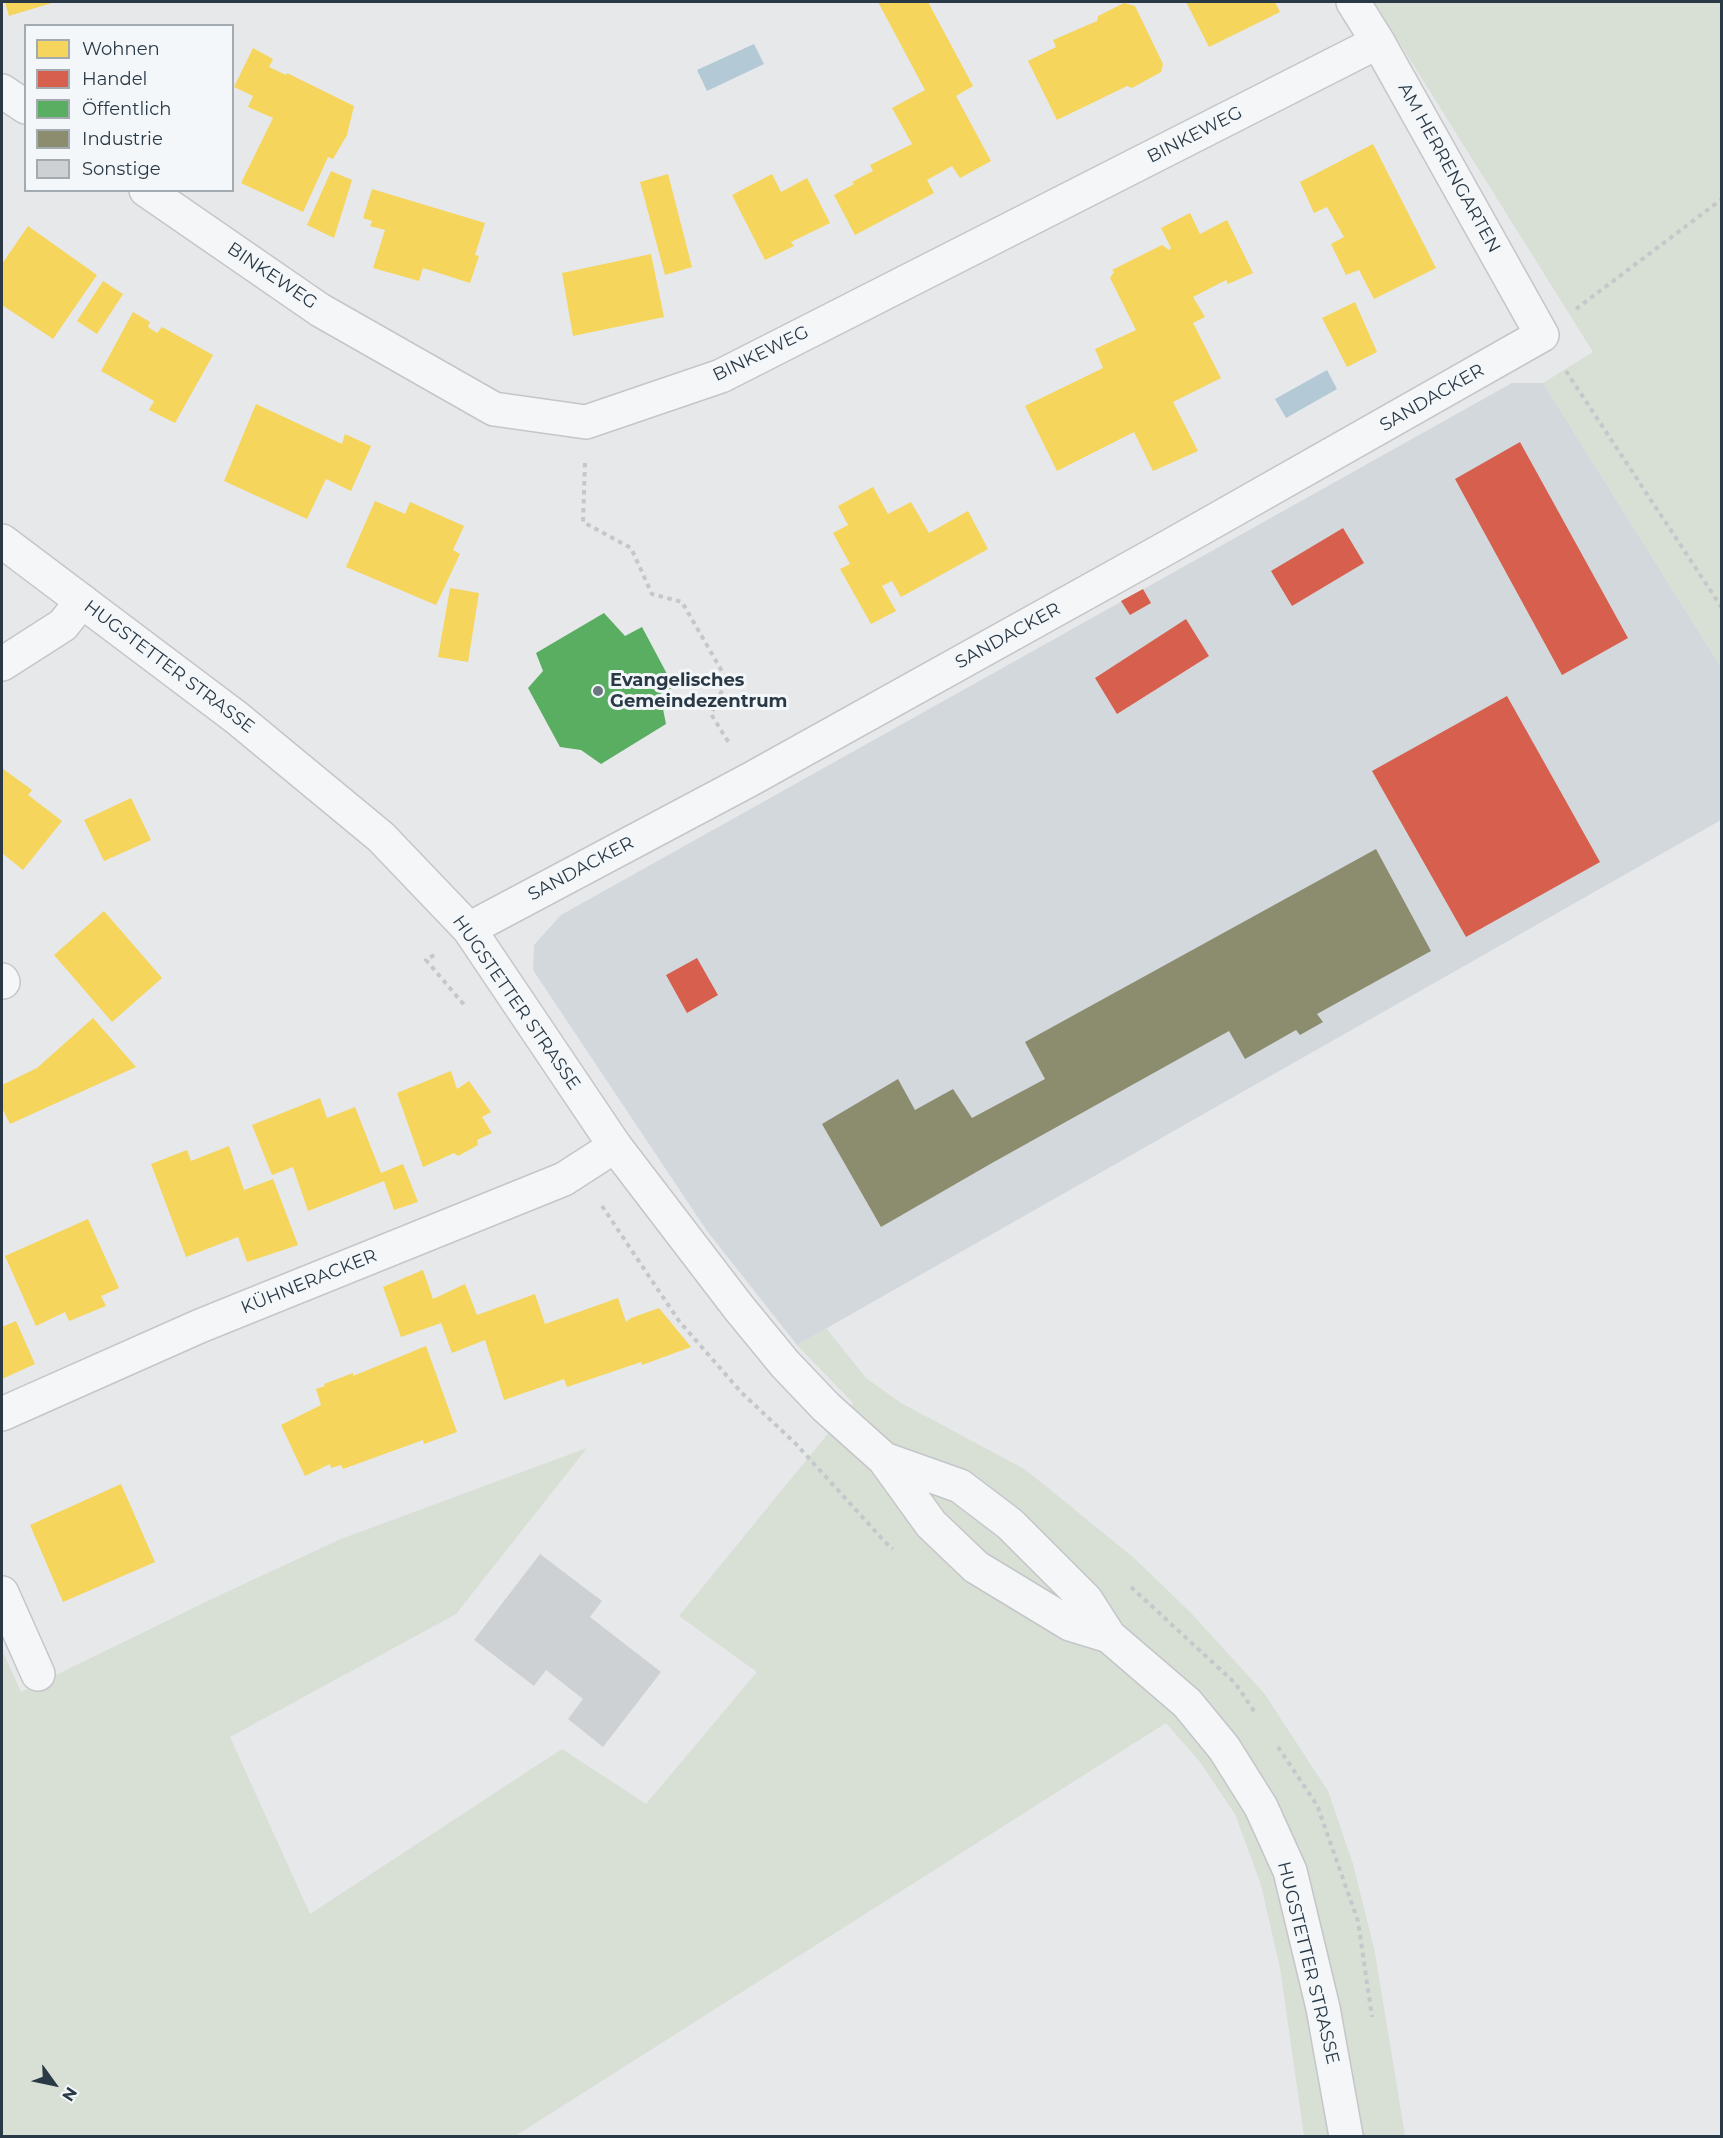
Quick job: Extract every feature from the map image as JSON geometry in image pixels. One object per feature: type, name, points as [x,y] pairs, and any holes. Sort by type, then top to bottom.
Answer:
[{"type":"street","name":"AM HERRENGARTEN","points":[[1353,2],[1378,42],[1542,335]]},
{"type":"street","name":"BINKEWEG","points":[[149,192],[321,310],[494,409],[586,422],[721,376],[1378,42]]},
{"type":"street","points":[[2,91],[24,106]]},
{"type":"street","name":"SANDACKER","points":[[469,928],[751,779],[1542,335]]},
{"type":"street","name":"HUGSTETTER STRASSE","points":[[2,541],[237,718],[381,837],[469,928],[615,1146],[738,1308],[785,1364],[826,1407],[884,1458],[931,1524],[976,1567],[1070,1624],[1109,1636]]},
{"type":"street","points":[[2,664],[63,625],[82,601]]},
{"type":"street","name":"KÜHNERACKER","points":[[2,1414],[200,1326],[564,1179],[615,1146]]},
{"type":"street","name":"HUGSTETTER STRASSE","points":[[884,1458],[960,1486],[1010,1524],[1086,1600],[1109,1636],[1186,1704],[1224,1748],[1261,1807],[1290,1871],[1323,2008],[1346,2136]]},
{"type":"street","points":[[2,1593],[38,1674]]},
{"type":"path","points":[[1722,199],[1542,335],[1722,608]]},
{"type":"path","points":[[586,422],[584,522],[631,548],[652,594],[682,602],[727,680],[711,714],[751,779]]},
{"type":"shaded area","points":[[1374,2],[1721,2],[1721,667],[1543,383],[1593,352]]},
{"type":"shaded area","points":[[1512,383],[1543,383],[1721,667],[1721,820],[797,1345],[707,1231],[533,970],[534,945],[561,915]]},
{"type":"shaded area","points":[[826,1328],[866,1378],[901,1403],[1026,1470],[1134,1558],[1190,1612],[1264,1693],[1328,1791],[1353,1864],[1375,1953],[1405,2136],[1304,2136],[1280,1968],[1261,1885],[1235,1814],[1200,1762],[1166,1723],[515,2136],[2,2136],[2,1650],[21,1692],[341,1539],[587,1448],[456,1614],[230,1737],[310,1914],[562,1749],[646,1804],[757,1672],[679,1616],[853,1403],[797,1345]]},
{"type":"water","points":[[754,44],[764,64],[707,91],[697,70]]},
{"type":"water","points":[[1327,370],[1337,389],[1286,418],[1275,399]]},
{"type":"building: Wohnen","points":[[5,2],[55,2],[9,16]]},
{"type":"building: Wohnen","points":[[878,2],[928,2],[973,86],[956,96],[991,161],[960,178],[952,166],[927,180],[934,193],[855,235],[834,195],[873,171],[870,165],[912,144],[892,108],[925,90]]},
{"type":"building: Wohnen","points":[[1186,2],[1275,2],[1280,12],[1209,47]]},
{"type":"building: Wohnen","points":[[1124,3],[1135,6],[1163,64],[1161,72],[1132,88],[1127,86],[1057,120],[1028,61],[1056,47],[1053,40],[1097,21],[1098,16]]},
{"type":"building: Wohnen","points":[[253,48],[273,59],[269,67],[286,75],[287,73],[354,106],[347,135],[333,159],[328,157],[303,212],[241,183],[273,118],[248,107],[253,96],[234,87]]},
{"type":"building: Wohnen","points":[[1373,144],[1436,268],[1374,299],[1359,270],[1346,275],[1331,244],[1344,237],[1327,207],[1314,213],[1300,182]]},
{"type":"building: Wohnen","points":[[331,171],[352,180],[334,238],[307,225]]},
{"type":"building: Wohnen","points":[[668,174],[692,267],[665,275],[640,182]]},
{"type":"building: Wohnen","points":[[772,174],[781,192],[807,178],[830,223],[791,242],[794,246],[765,260],[732,195]]},
{"type":"building: Wohnen","points":[[372,189],[485,223],[475,255],[479,256],[470,283],[423,268],[419,281],[373,268],[385,230],[370,226],[372,221],[363,218]]},
{"type":"building: Wohnen","points":[[1190,213],[1200,234],[1227,220],[1253,273],[1228,284],[1226,280],[1193,297],[1205,317],[1193,323],[1221,378],[1173,402],[1198,451],[1153,471],[1134,432],[1057,471],[1025,406],[1103,368],[1095,349],[1136,330],[1110,278],[1114,272],[1112,270],[1162,245],[1169,250],[1171,248],[1161,228]]},
{"type":"building: Wohnen","points":[[28,226],[97,275],[53,339],[2,305],[2,264]]},
{"type":"building: Wohnen","points":[[651,254],[664,317],[573,336],[562,273]]},
{"type":"building: Wohnen","points":[[103,281],[123,294],[97,334],[77,321]]},
{"type":"building: Wohnen","points":[[1355,302],[1377,352],[1347,367],[1322,318]]},
{"type":"building: Wohnen","points":[[133,312],[150,322],[148,327],[157,333],[162,327],[213,355],[175,423],[149,410],[154,401],[101,371]]},
{"type":"building: Wohnen","points":[[256,404],[342,444],[345,434],[371,446],[351,491],[326,479],[307,519],[224,481]]},
{"type":"building: Wohnen","points":[[873,487],[888,514],[911,502],[929,533],[968,511],[988,549],[901,597],[892,581],[882,586],[896,611],[871,624],[840,569],[850,564],[833,533],[848,525],[838,506]]},
{"type":"building: Wohnen","points":[[375,501],[405,514],[410,502],[464,526],[453,550],[460,554],[436,605],[346,567]]},
{"type":"building: Wohnen","points":[[450,588],[479,593],[468,662],[438,657]]},
{"type":"building: Wohnen","points":[[2,768],[32,790],[28,795],[62,821],[23,870],[2,853]]},
{"type":"building: Wohnen","points":[[131,798],[151,840],[104,861],[84,820]]},
{"type":"building: Wohnen","points":[[104,911],[162,978],[112,1022],[54,955]]},
{"type":"building: Wohnen","points":[[93,1018],[136,1067],[10,1124],[2,1108],[2,1085],[37,1068]]},
{"type":"building: Wohnen","points":[[451,1071],[457,1089],[469,1081],[491,1112],[482,1117],[492,1133],[477,1140],[478,1145],[458,1156],[454,1153],[423,1167],[397,1093]]},
{"type":"building: Wohnen","points":[[320,1098],[327,1118],[355,1107],[381,1173],[403,1164],[418,1202],[394,1210],[384,1181],[308,1211],[293,1167],[272,1175],[252,1125]]},
{"type":"building: Wohnen","points":[[229,1146],[244,1190],[273,1179],[298,1245],[247,1262],[238,1237],[186,1257],[151,1164],[187,1150],[191,1161]]},
{"type":"building: Wohnen","points":[[88,1219],[119,1288],[101,1296],[106,1306],[69,1321],[65,1312],[36,1326],[5,1256]]},
{"type":"building: Wohnen","points":[[423,1270],[433,1299],[465,1284],[477,1315],[535,1294],[545,1324],[618,1298],[626,1322],[659,1308],[691,1347],[642,1365],[641,1362],[567,1387],[564,1379],[504,1400],[485,1340],[452,1353],[441,1323],[401,1337],[383,1287]]},
{"type":"building: Wohnen","points":[[16,1321],[35,1364],[2,1379],[2,1327]]},
{"type":"building: Wohnen","points":[[426,1346],[457,1432],[424,1444],[423,1440],[343,1469],[341,1465],[331,1468],[330,1464],[305,1476],[281,1425],[321,1405],[316,1389],[325,1386],[324,1384],[353,1373],[353,1376]]},
{"type":"building: Wohnen","points":[[121,1484],[155,1562],[63,1602],[30,1525]]},
{"type":"building: Handel","points":[[1520,442],[1628,638],[1562,675],[1455,479]]},
{"type":"building: Handel","points":[[1343,528],[1364,563],[1292,606],[1271,571]]},
{"type":"building: Handel","points":[[1143,589],[1151,603],[1130,615],[1121,601]]},
{"type":"building: Handel","points":[[1186,619],[1209,656],[1117,714],[1095,678]]},
{"type":"building: Handel","points":[[1507,696],[1600,862],[1466,937],[1372,771]]},
{"type":"building: Handel","points":[[697,958],[718,995],[687,1013],[666,975]]},
{"type":"building: Öffentlich","name":"Evangelisches Gemeindezentrum","points":[[604,613],[625,636],[642,627],[674,687],[660,694],[666,724],[601,764],[581,750],[560,747],[528,688],[543,671],[536,653]]},
{"type":"building: Industrie","points":[[1376,849],[1431,951],[1317,1014],[1323,1022],[1300,1035],[1296,1030],[1245,1059],[1229,1031],[881,1227],[822,1124],[898,1079],[915,1110],[953,1089],[972,1118],[1045,1079],[1025,1042]]},
{"type":"building: Sonstige","points":[[540,1554],[602,1601],[590,1617],[661,1672],[603,1747],[568,1719],[583,1699],[546,1670],[534,1686],[474,1640]]},
{"type":"place","name":"Evangelisches Gemeindezentrum","points":[[598,691]]}]
